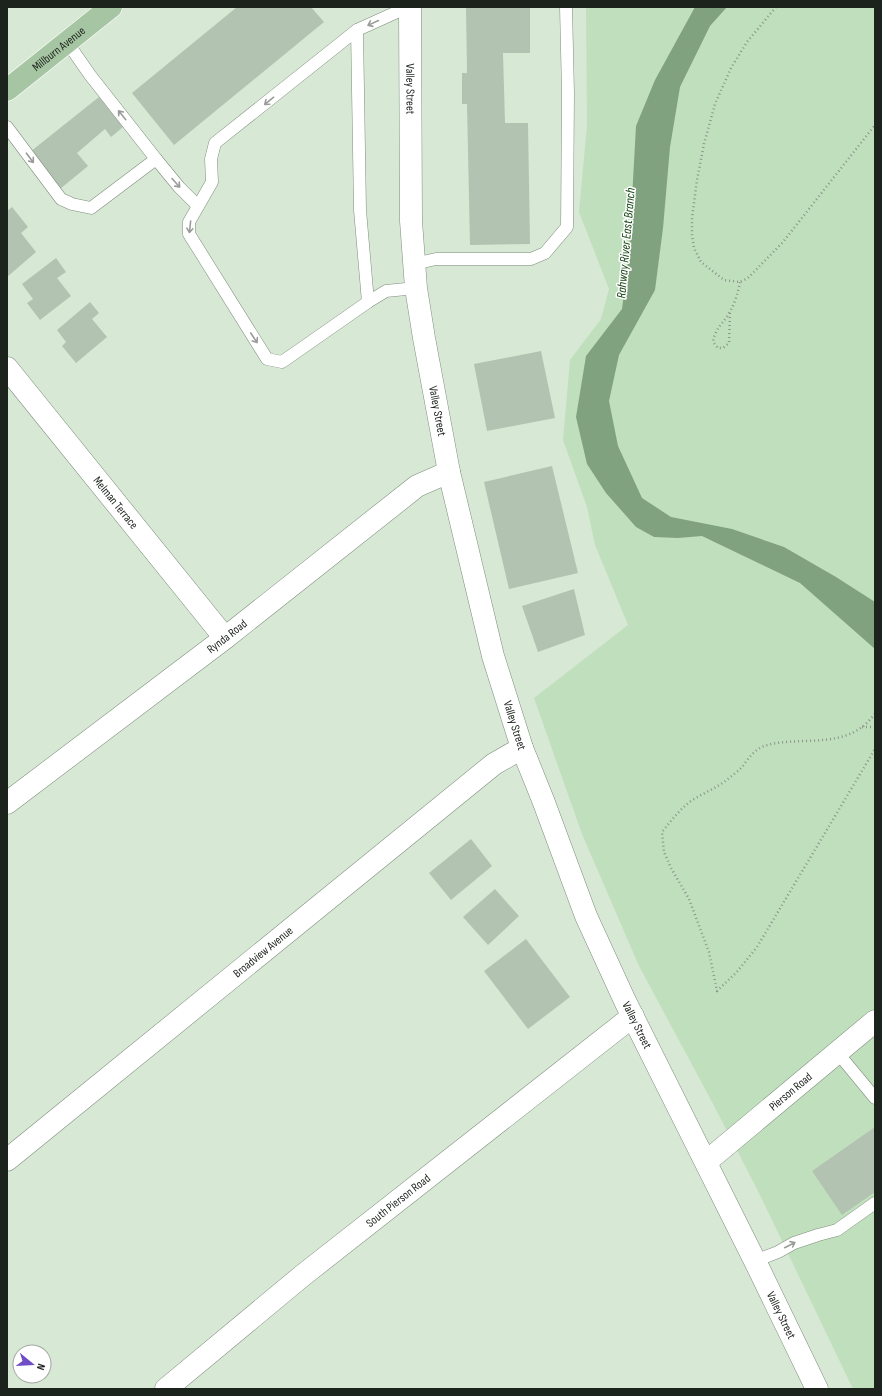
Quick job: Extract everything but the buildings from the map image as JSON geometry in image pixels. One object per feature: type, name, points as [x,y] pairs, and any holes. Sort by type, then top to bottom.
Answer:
[{"type":"main road","name":"Millburn Avenue","points":[[7,90],[111,7]]},
{"type":"street","name":"Valley Street","points":[[409,7],[411,221],[416,288],[449,472],[493,656],[522,748],[586,916],[633,1016],[817,1389]]},
{"type":"street","name":"Melman Terrace","points":[[7,368],[225,638]]},
{"type":"street","name":"Rynda Road","points":[[7,803],[225,638],[417,486],[449,472]]},
{"type":"street","name":"Broadview Avenue","points":[[7,1160],[494,764],[522,748]]},
{"type":"street","name":"South Pierson Road","points":[[166,1389],[302,1276],[633,1016]]},
{"type":"street","name":"Pierson Road","points":[[706,1162],[875,1021]]},
{"type":"lane","points":[[409,7],[357,30],[216,143],[211,159],[212,182],[189,222],[189,234],[267,359],[282,362],[386,291],[416,288]]},
{"type":"lane","points":[[414,264],[436,260],[531,259],[545,253],[567,227],[568,93],[566,7]]},
{"type":"lane","points":[[357,30],[360,210],[368,302]]},
{"type":"lane","points":[[67,42],[90,75],[145,146],[179,187],[198,206]]},
{"type":"lane","points":[[7,127],[61,199],[72,204],[91,208],[156,159]]},
{"type":"lane","points":[[837,1052],[875,1098]]},
{"type":"lane","points":[[755,1261],[778,1252],[794,1243],[818,1234],[837,1230],[875,1203]]},
{"type":"path","points":[[776,7],[747,42],[731,68],[715,104],[704,144],[692,218],[694,248],[701,262],[724,280],[740,282],[748,278],[783,242],[875,125]]},
{"type":"path","points":[[730,313],[729,343],[723,348],[718,348],[713,342],[714,334],[730,313],[740,282]]},
{"type":"path","points":[[875,714],[862,727],[850,734],[824,740],[776,744],[762,747],[752,754],[740,768],[726,780],[691,801],[676,814],[662,832],[664,852],[671,868],[689,899],[709,952],[717,991],[736,973],[757,947],[875,749]]},
{"type":"path","points":[[862,727],[875,727]]},
{"type":"shaded area","points":[[586,7],[875,7],[875,1389],[853,1389],[758,1191],[639,966],[582,834],[534,698],[628,625],[595,545],[587,507],[563,440],[570,360],[601,319],[609,289],[579,212],[587,125]]},
{"type":"shaded area","points":[[695,7],[727,7],[710,26],[680,87],[670,147],[663,228],[655,290],[619,355],[609,401],[618,446],[642,498],[671,517],[732,529],[784,547],[836,577],[875,602],[875,649],[800,583],[702,536],[678,538],[654,537],[636,527],[606,493],[587,464],[576,417],[586,356],[622,309],[629,253],[636,126],[655,80]]},
{"type":"water label","name":"Rahway River East Branch","points":[[625,243]]}]
